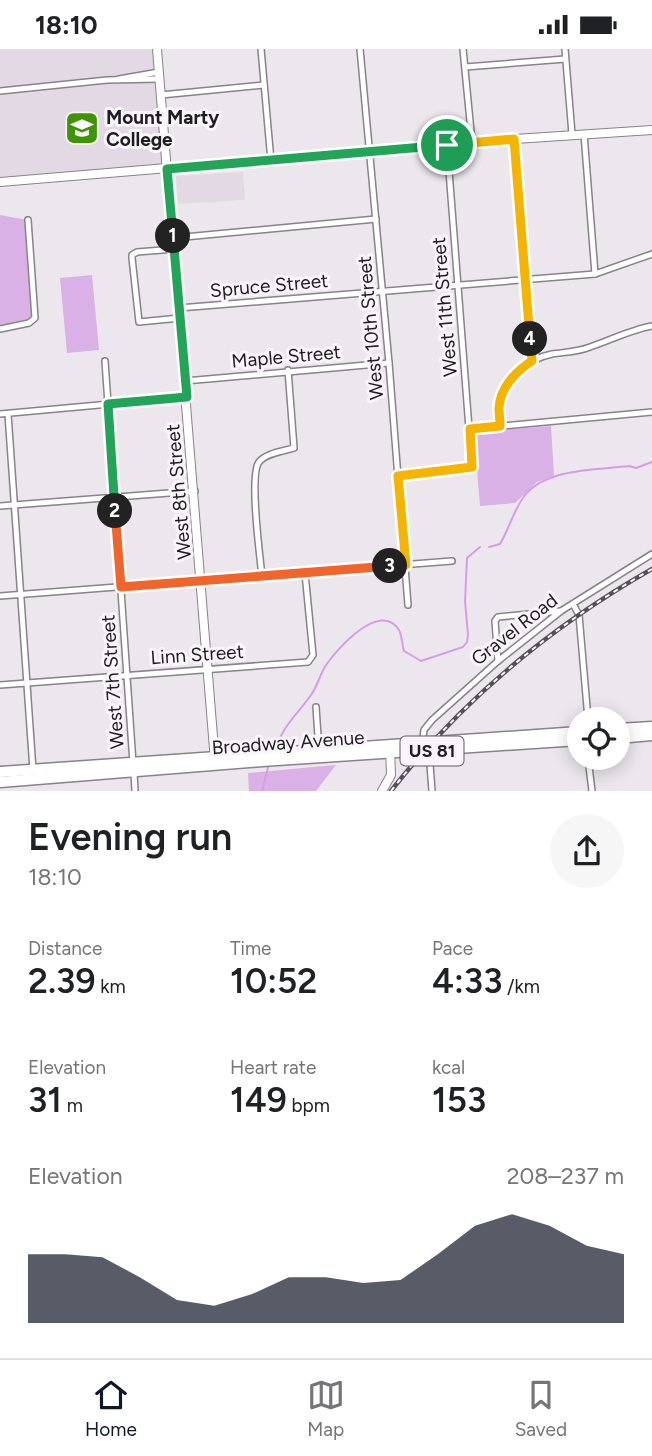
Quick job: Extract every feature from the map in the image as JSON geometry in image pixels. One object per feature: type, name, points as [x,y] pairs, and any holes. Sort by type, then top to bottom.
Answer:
[{"type":"highway","points":[[630,728],[652,727]]},
{"type":"highway","name":"Broadway Avenue","points":[[424,748],[567,733]]},
{"type":"highway","points":[[630,736],[652,735]]},
{"type":"highway","name":"Broadway Avenue","points":[[0,772],[33,774],[390,749],[567,741]]},
{"type":"highway","name":"Broadway Avenue","points":[[0,782],[33,774]]},
{"type":"street","name":"West 8th Street","points":[[157,49],[215,760]]},
{"type":"street","points":[[261,49],[271,161]]},
{"type":"street","name":"West 10th Street","points":[[360,49],[408,605]]},
{"type":"street","points":[[463,49],[472,142]]},
{"type":"street","points":[[565,49],[572,134]]},
{"type":"street","points":[[465,67],[565,59]]},
{"type":"street","points":[[0,90],[116,79],[131,81],[159,75]]},
{"type":"street","points":[[161,95],[264,85]]},
{"type":"street","points":[[0,182],[572,134],[652,130]]},
{"type":"street","points":[[584,134],[595,274]]},
{"type":"street","points":[[514,139],[532,361]]},
{"type":"street","name":"West 11th Street","points":[[398,476],[472,467],[447,145]]},
{"type":"street","points":[[174,238],[376,219]]},
{"type":"street","points":[[0,329],[29,323],[35,317],[28,220]]},
{"type":"street","points":[[174,249],[137,252],[132,255],[139,322],[180,318]]},
{"type":"street","name":"Spruce Street","points":[[179,308],[595,274],[652,254]]},
{"type":"street","points":[[500,426],[499,409],[503,392],[517,372],[532,361],[588,348],[626,332],[652,326]]},
{"type":"street","name":"West 7th Street","points":[[104,361],[135,791]]},
{"type":"street","name":"Maple Street","points":[[185,381],[389,363]]},
{"type":"street","points":[[262,576],[254,486],[256,470],[259,462],[269,456],[295,448],[288,370]]},
{"type":"street","points":[[0,414],[187,397]]},
{"type":"street","points":[[470,429],[652,412]]},
{"type":"street","points":[[8,414],[35,791]]},
{"type":"street","points":[[0,506],[195,491]]},
{"type":"street","name":"Gravel Road","points":[[424,748],[424,730],[432,720],[498,661],[561,611],[652,554]]},
{"type":"street","points":[[0,596],[452,561]]},
{"type":"street","name":"Linn Street","points":[[0,685],[312,660],[305,573]]},
{"type":"street","points":[[573,604],[579,615],[587,707]]},
{"type":"street","points":[[498,661],[495,621],[498,617],[561,611]]},
{"type":"street","points":[[316,707],[319,754]]},
{"type":"street","points":[[424,748],[432,791]]},
{"type":"street","points":[[382,791],[391,775],[390,749]]},
{"type":"street","points":[[589,770],[592,791]]},
{"type":"shaded area","name":"Mount Marty College","points":[[0,49],[157,49],[168,169],[0,182]]},
{"type":"shaded area","points":[[243,172],[245,200],[178,204],[176,176]]},
{"type":"shaded area","points":[[0,215],[28,220],[35,318],[29,323],[0,330]]},
{"type":"shaded area","points":[[92,275],[99,350],[67,353],[60,278]]},
{"type":"shaded area","points":[[551,426],[554,476],[537,482],[515,503],[480,506],[474,432]]},
{"type":"shaded area","points":[[336,765],[316,791],[249,791],[248,773]]},
{"type":"waterway","points":[[489,547],[500,544],[518,506],[534,486],[573,472],[629,466],[636,468],[652,462]]},
{"type":"waterway","points":[[275,749],[287,726],[313,691],[324,668],[349,639],[370,624],[391,622],[400,632],[404,651],[421,661],[463,647],[468,635],[465,601],[467,558],[480,547]]},
{"type":"waterway","points":[[262,791],[269,764]]},
{"type":"railway","points":[[391,791],[448,726],[511,667],[579,615],[652,569]]},
{"type":"place","name":"Mount Marty College","points":[[82,128]]},
{"type":"route","points":[[514,139],[532,361],[517,372],[503,392],[499,409],[500,426],[470,429],[472,467],[398,476],[406,565],[121,587],[108,404],[187,397],[167,169],[447,145],[514,139]]}]
